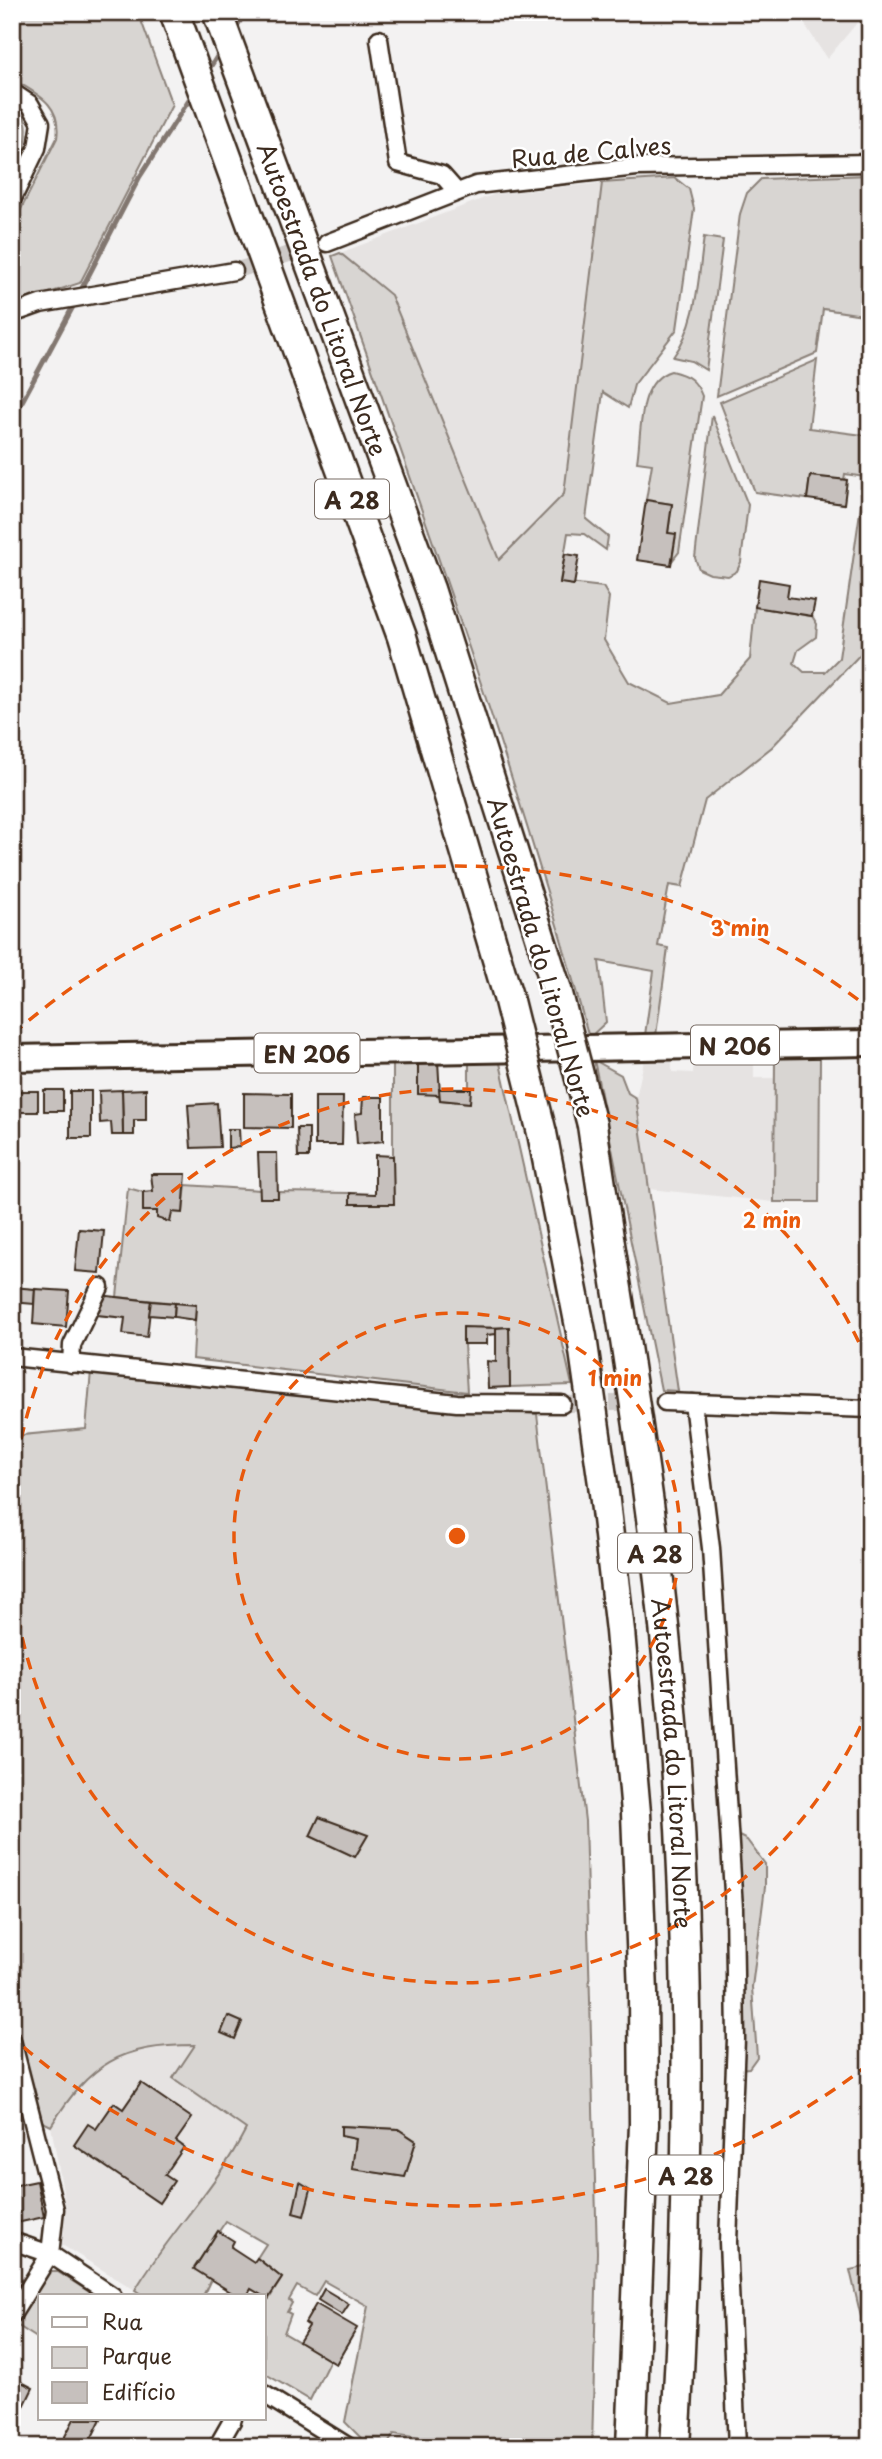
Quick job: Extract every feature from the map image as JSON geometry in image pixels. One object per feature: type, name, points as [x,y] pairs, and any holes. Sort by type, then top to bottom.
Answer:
[{"type":"highway","name":"Autoestrada do Litoral Norte","points":[[174,12],[402,637],[508,993],[542,1133],[582,1337],[620,1631],[636,1813],[643,1993],[644,2124],[631,2447]]},
{"type":"highway","name":"Autoestrada do Litoral Norte","points":[[218,12],[430,589],[557,990],[592,1125],[659,1580],[675,1753],[687,1984],[686,2196],[675,2447]]},
{"type":"highway","points":[[680,2366],[693,2373],[695,2447]]},
{"type":"main road","name":"N 206","points":[[601,1047],[870,1043]]},
{"type":"main road","name":"EN 206","points":[[12,1058],[601,1047]]},
{"type":"street","points":[[379,39],[398,163],[442,175],[457,192]]},
{"type":"street","points":[[12,92],[30,104],[41,123],[37,148],[12,200]]},
{"type":"street","name":"Rua de Calves","points":[[327,243],[476,185],[637,167],[870,163]]},
{"type":"street","points":[[12,314],[40,304],[234,271]]},
{"type":"street","points":[[71,1364],[72,1345],[100,1287]]},
{"type":"street","points":[[12,1357],[457,1403],[562,1404]]},
{"type":"street","points":[[665,1402],[870,1409]]},
{"type":"street","points":[[693,1403],[711,1548],[734,1908],[736,2039],[728,2242],[737,2447]]},
{"type":"street","points":[[12,2040],[55,2209],[50,2254],[12,2315]]},
{"type":"street","points":[[12,2241],[50,2254],[110,2294]]},
{"type":"street","points":[[266,2395],[349,2447]]},
{"type":"street","points":[[217,2447],[232,2420]]},
{"type":"shaded area","points":[[797,12],[866,12],[827,59]]},
{"type":"shaded area","points":[[602,183],[564,494],[499,561],[391,295],[340,253],[495,194]]},
{"type":"shaded area","points":[[754,1059],[754,1078],[775,1078],[774,1202],[649,1189],[636,1098],[644,1061],[672,1061],[672,1072],[693,1073],[694,1060]]},
{"type":"shaded area","points":[[196,2045],[246,2129],[208,2193],[148,2267],[135,2290],[62,2245],[66,2208],[51,2126],[71,2093],[105,2064],[141,2048]]},
{"type":"green space","points":[[12,12],[138,12],[172,105],[80,283],[12,305],[12,227],[57,138],[58,126],[52,108],[46,101],[12,79]]},
{"type":"green space","points":[[12,104],[23,114],[27,126],[24,154],[12,148]]},
{"type":"green space","points":[[870,175],[870,316],[823,309],[817,353],[717,396],[740,214],[747,193],[761,179]]},
{"type":"green space","points":[[675,178],[689,189],[694,209],[677,329],[634,385],[628,408],[603,392],[586,519],[608,537],[606,550],[584,534],[568,533],[560,582],[603,587],[609,597],[604,640],[629,682],[671,703],[718,695],[750,659],[755,607],[812,616],[817,624],[816,637],[798,650],[794,663],[804,672],[825,672],[839,658],[865,477],[845,474],[844,480],[810,476],[807,499],[755,492],[720,402],[817,360],[809,428],[870,436],[870,644],[772,747],[705,800],[682,887],[669,885],[658,946],[668,948],[656,1035],[645,1035],[654,971],[599,961],[606,1022],[589,1038],[500,742],[435,547],[332,256],[340,253],[391,295],[499,560],[564,494],[602,183]]},
{"type":"green space","points":[[704,237],[723,240],[706,370],[691,361],[673,357],[688,330],[692,315]]},
{"type":"green space","points":[[671,371],[691,379],[702,396],[679,552],[672,561],[676,534],[668,533],[672,504],[646,500],[652,464],[637,462],[647,396],[652,385]]},
{"type":"green space","points":[[712,415],[748,505],[741,562],[737,571],[728,576],[710,574],[699,569],[695,558]]},
{"type":"green space","points":[[820,1057],[819,1202],[774,1202],[775,1058]]},
{"type":"green space","points":[[594,1060],[621,1075],[628,1093],[636,1098],[678,1391],[661,1390]]},
{"type":"green space","points":[[469,1061],[500,1063],[572,1385],[510,1387],[509,1327],[463,1328],[467,1392],[193,1359],[196,1305],[117,1297],[128,1188],[143,1192],[143,1211],[157,1211],[157,1218],[170,1222],[172,1212],[183,1213],[186,1185],[260,1190],[261,1198],[278,1198],[278,1192],[350,1193],[350,1204],[393,1204],[393,1062],[418,1063],[441,1100],[469,1103]]},
{"type":"green space","points":[[91,1371],[537,1414],[585,1821],[597,2252],[592,2447],[478,2447],[394,2434],[386,2447],[370,2447],[345,2422],[368,2306],[324,2281],[315,2296],[297,2286],[289,2300],[292,2303],[287,2312],[291,2314],[284,2333],[330,2360],[310,2400],[266,2374],[266,2298],[269,2299],[282,2278],[257,2258],[266,2244],[226,2221],[194,2268],[211,2279],[204,2294],[141,2294],[135,2290],[221,2171],[246,2129],[173,2078],[195,2045],[169,2046],[127,2054],[94,2073],[65,2104],[51,2126],[37,2119],[12,2016],[12,1436],[86,1429]],"holes":[[[311,1836],[367,1836],[355,1857]],[[341,2126],[398,2129],[416,2141],[405,2177],[353,2169],[356,2139],[342,2136]]]},
{"type":"green space","points":[[735,1834],[747,1840],[765,1864],[765,1887],[752,1987],[757,2057],[749,2068],[740,2069]]},
{"type":"green space","points":[[870,2266],[870,2398],[861,2317],[850,2270]]},
{"type":"green space","points":[[47,2272],[58,2272],[93,2294],[38,2294],[38,2339],[12,2322]]},
{"type":"building","points":[[810,476],[847,480],[844,504],[807,499]]},
{"type":"building","points":[[646,500],[672,504],[668,533],[676,534],[671,565],[637,560]]},
{"type":"building","points":[[565,554],[579,556],[574,585],[560,583]]},
{"type":"building","points":[[759,579],[789,584],[787,597],[815,601],[812,616],[755,607]]},
{"type":"building","points":[[438,1061],[440,1095],[418,1094],[418,1063]]},
{"type":"building","points":[[146,1089],[146,1120],[134,1120],[134,1135],[123,1135],[122,1090]]},
{"type":"building","points":[[439,1089],[471,1089],[470,1103],[440,1100]]},
{"type":"building","points":[[44,1090],[63,1090],[63,1111],[44,1111]]},
{"type":"building","points":[[122,1090],[123,1135],[112,1135],[111,1122],[100,1123],[99,1091]]},
{"type":"building","points":[[19,1091],[38,1091],[38,1112],[19,1112]]},
{"type":"building","points":[[70,1091],[91,1091],[91,1138],[70,1138]]},
{"type":"building","points":[[244,1093],[291,1094],[291,1128],[244,1127]]},
{"type":"building","points":[[315,1097],[343,1097],[342,1145],[315,1145]]},
{"type":"building","points":[[363,1097],[383,1097],[383,1141],[357,1144],[355,1114],[362,1113]]},
{"type":"building","points":[[217,1103],[220,1147],[191,1148],[188,1105]]},
{"type":"building","points":[[297,1128],[309,1128],[309,1157],[298,1157]]},
{"type":"building","points":[[228,1129],[239,1129],[240,1147],[228,1148]]},
{"type":"building","points":[[258,1153],[277,1153],[278,1198],[260,1198]]},
{"type":"building","points":[[375,1155],[393,1156],[394,1204],[350,1204],[350,1193],[375,1194]]},
{"type":"building","points":[[151,1174],[186,1174],[183,1213],[172,1212],[170,1222],[157,1218],[157,1211],[143,1211],[143,1192],[153,1191]]},
{"type":"building","points":[[79,1229],[104,1231],[100,1273],[75,1271]]},
{"type":"building","points":[[12,1287],[35,1289],[34,1304],[12,1302]]},
{"type":"building","points":[[35,1289],[69,1291],[66,1327],[33,1324]]},
{"type":"building","points":[[99,1295],[151,1301],[147,1337],[123,1334],[125,1318],[97,1315]]},
{"type":"building","points":[[151,1301],[175,1303],[174,1317],[149,1315]]},
{"type":"building","points":[[175,1303],[196,1305],[195,1320],[174,1317]]},
{"type":"building","points":[[463,1327],[496,1328],[496,1334],[487,1335],[487,1344],[463,1344]]},
{"type":"building","points":[[509,1327],[510,1387],[488,1388],[487,1361],[496,1362],[496,1328]]},
{"type":"building","points":[[319,1817],[368,1835],[355,1857],[310,1836]]},
{"type":"building","points":[[228,2016],[242,2022],[235,2039],[221,2033]]},
{"type":"building","points":[[141,2083],[192,2118],[176,2141],[184,2147],[165,2175],[174,2181],[159,2203],[74,2145],[88,2124],[96,2129],[114,2103],[123,2109]]},
{"type":"building","points":[[341,2126],[398,2129],[416,2141],[405,2177],[352,2169],[356,2139],[341,2136]]},
{"type":"building","points":[[37,2181],[44,2217],[12,2224],[12,2186]]},
{"type":"building","points":[[300,2182],[311,2189],[304,2216],[293,2213]]},
{"type":"building","points":[[218,2231],[234,2241],[231,2247],[254,2262],[257,2258],[282,2278],[268,2299],[266,2294],[251,2289],[248,2294],[234,2294],[194,2269]]},
{"type":"building","points":[[324,2289],[349,2304],[342,2315],[318,2300]]},
{"type":"building","points":[[316,2304],[357,2328],[336,2364],[299,2342],[309,2326],[305,2323]]},
{"type":"building","points":[[12,2377],[33,2388],[15,2425],[12,2423]]},
{"type":"building","points":[[73,2420],[100,2420],[87,2447],[72,2447],[62,2442]]},
{"type":"waterway","points":[[234,30],[246,12]]},
{"type":"waterway","points":[[206,74],[221,50]]},
{"type":"waterway","points":[[80,292],[139,178],[193,94]]},
{"type":"waterway","points":[[12,420],[76,301]]},
{"type":"tunnel","points":[[234,271],[312,247]]},
{"type":"tunnel","points":[[562,1404],[665,1402]]}]
